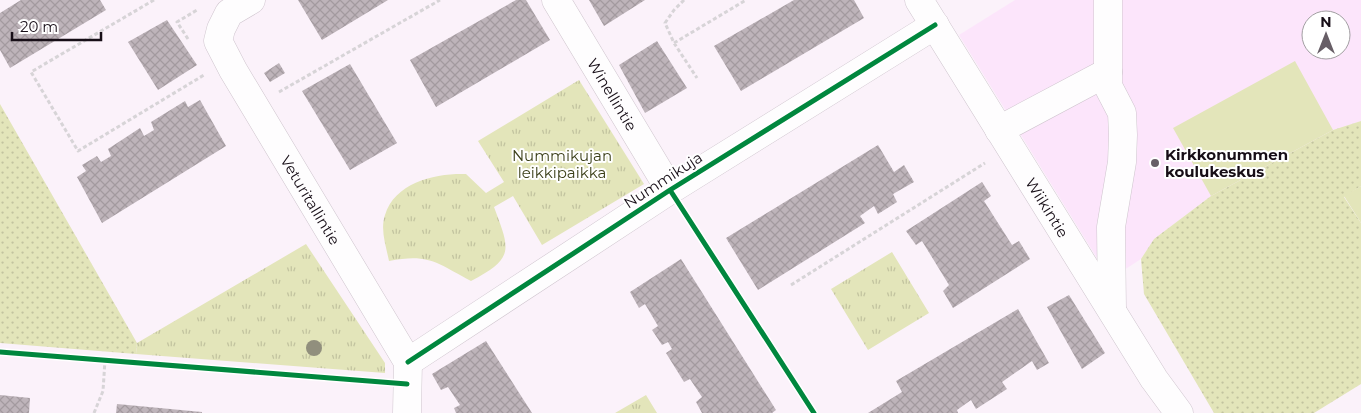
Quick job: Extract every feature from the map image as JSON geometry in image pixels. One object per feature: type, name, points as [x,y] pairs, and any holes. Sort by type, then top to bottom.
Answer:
[{"type":"street","name":"Veturitallintie","points":[[251,0],[229,13],[221,29],[218,42],[254,106],[408,362]]},
{"type":"street","name":"Winellintie","points":[[556,0],[670,190]]},
{"type":"street","name":"Wiikintie","points":[[920,0],[1154,379],[1179,413]]},
{"type":"street","points":[[1108,0],[1108,86],[1122,113],[1123,135],[1122,162],[1111,227],[1112,309]]},
{"type":"street","name":"Nummikuja","points":[[408,362],[670,190],[935,25]]},
{"type":"street","points":[[999,130],[1108,72]]},
{"type":"street","points":[[407,413],[408,362]]},
{"type":"path","points":[[154,0],[31,72],[78,151],[228,60]]},
{"type":"path","points":[[254,106],[440,0]]},
{"type":"path","points":[[684,0],[665,23],[674,43],[697,78]]},
{"type":"path","points":[[674,43],[746,0]]},
{"type":"path","points":[[791,285],[986,162]]},
{"type":"path","points":[[95,360],[114,361]]},
{"type":"path","points":[[94,413],[104,391],[105,360]]},
{"type":"shaded area","name":"Kirkkonummen koulukeskus","points":[[1015,0],[1361,0],[1361,121],[1333,130],[1211,196],[1154,239],[1141,259],[1110,279],[959,35]]},
{"type":"green space","points":[[1295,61],[1333,130],[1211,196],[1173,128]]},
{"type":"green space","name":"Nummikujan leikkipaikka","points":[[579,80],[644,184],[542,245],[513,196],[494,207],[505,243],[505,252],[502,259],[495,266],[471,281],[441,265],[424,259],[414,258],[389,261],[383,226],[390,204],[398,195],[407,187],[418,182],[442,175],[466,174],[486,193],[504,182],[478,141]]},
{"type":"green space","points":[[0,104],[137,343],[136,354],[0,343]]},
{"type":"green space","points":[[1361,121],[1361,186],[1344,197],[1361,223],[1361,384],[1314,413],[1214,413],[1144,294],[1141,259],[1154,239],[1211,196],[1333,130]]},
{"type":"green space","points":[[1361,186],[1361,223],[1344,196]]},
{"type":"green space","points":[[306,244],[385,363],[385,373],[136,354],[137,343]]},
{"type":"green space","points":[[892,252],[929,313],[868,350],[831,289]]},
{"type":"green space","points":[[646,395],[657,413],[615,413]]},
{"type":"building","points":[[21,0],[100,0],[106,10],[10,68],[0,50],[0,13]]},
{"type":"building","points":[[298,0],[388,0],[322,40]]},
{"type":"building","points":[[516,0],[526,0],[550,40],[436,107],[410,60]]},
{"type":"building","points":[[589,0],[645,0],[604,26]]},
{"type":"building","points":[[794,0],[854,0],[864,18],[741,91],[714,46]]},
{"type":"building","points":[[167,20],[197,65],[158,90],[128,42]]},
{"type":"building","points":[[657,41],[687,88],[645,113],[619,65]]},
{"type":"building","points":[[279,63],[285,73],[270,82],[264,73]]},
{"type":"building","points":[[350,64],[397,143],[350,170],[302,91]]},
{"type":"building","points":[[200,100],[226,146],[102,223],[77,177],[86,171],[82,165],[97,156],[101,162],[111,156],[108,149],[140,128],[144,136],[154,130],[151,122],[185,101],[188,107]]},
{"type":"building","points":[[878,145],[894,172],[904,165],[914,182],[893,194],[897,202],[878,214],[874,206],[860,216],[865,223],[758,290],[726,238]]},
{"type":"building","points":[[982,182],[991,196],[984,201],[1012,245],[1019,241],[1030,259],[953,308],[943,291],[949,285],[922,241],[916,245],[906,231]]},
{"type":"building","points":[[681,259],[776,410],[772,413],[702,413],[696,402],[702,397],[690,379],[684,382],[666,353],[672,349],[668,342],[662,345],[652,330],[658,326],[645,304],[639,308],[630,292]]},
{"type":"building","points":[[1069,295],[1105,353],[1082,369],[1047,307]]},
{"type":"building","points":[[1018,309],[1049,363],[1037,370],[1032,361],[1002,382],[1007,389],[976,409],[971,400],[957,410],[958,413],[868,413],[902,392],[896,381]]},
{"type":"building","points":[[486,341],[532,413],[456,413],[454,408],[460,405],[448,387],[441,390],[432,374]]},
{"type":"building","points":[[0,395],[30,398],[29,413],[0,413]]},
{"type":"building","points":[[117,404],[202,412],[202,413],[116,413]]},
{"type":"cycle path","points":[[408,362],[670,190],[935,25]]},
{"type":"cycle path","points":[[670,190],[814,413]]},
{"type":"cycle path","points":[[0,352],[407,384]]},
{"type":"place","name":"Kirkkonummen koulukeskus","points":[[1155,163]]}]
